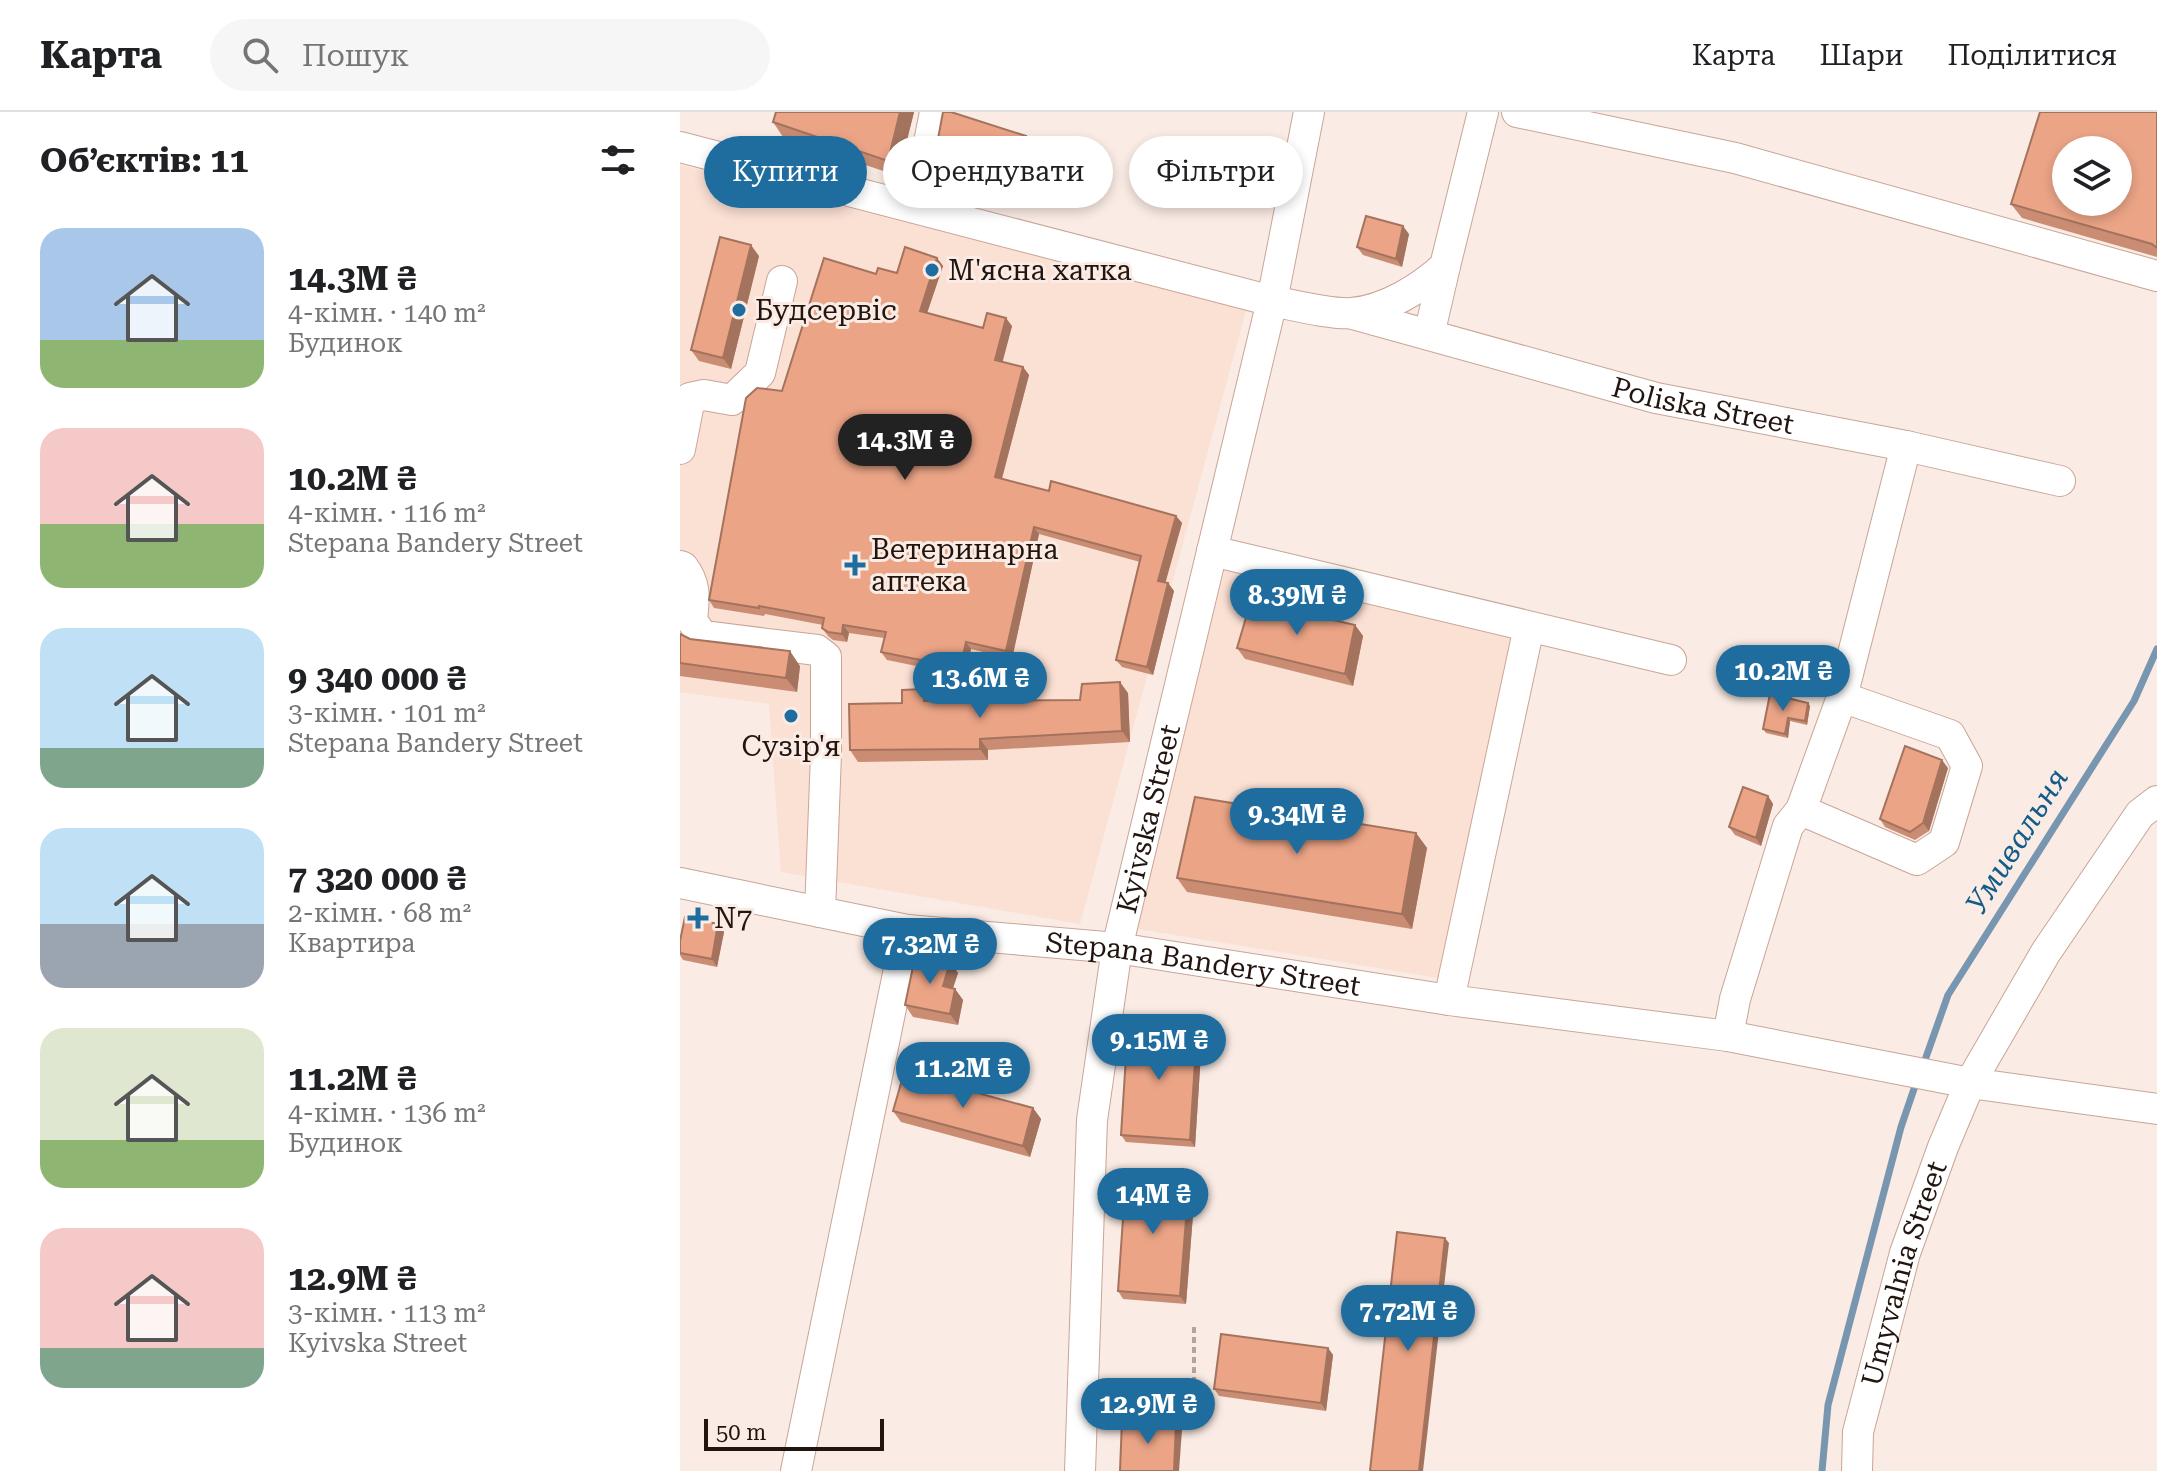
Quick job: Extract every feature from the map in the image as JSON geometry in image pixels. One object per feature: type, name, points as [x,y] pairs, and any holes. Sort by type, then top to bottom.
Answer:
[{"type":"street","points":[[930,136],[935,112]]},
{"type":"street","name":"Kyivska Street","points":[[1080,1471],[1092,1120],[1117,948],[1272,301],[1309,112]]},
{"type":"street","points":[[1429,335],[1483,112]]},
{"type":"street","points":[[1517,112],[1735,158],[2157,276]]},
{"type":"street","points":[[680,147],[883,199]]},
{"type":"street","points":[[916,208],[1272,301]]},
{"type":"street","points":[[1351,314],[1386,304],[1428,282],[1445,266]]},
{"type":"street","points":[[680,449],[690,398],[704,395],[732,400],[760,373],[782,281]]},
{"type":"street","name":"Poliska Street","points":[[1272,301],[1351,314],[1656,398],[1906,446],[2060,481]]},
{"type":"street","points":[[1728,1036],[1735,999],[1788,826],[1801,810],[1842,697],[1906,446]]},
{"type":"street","points":[[1212,551],[1671,660]]},
{"type":"street","points":[[680,566],[692,579],[695,589],[692,621],[703,636],[817,650],[826,657],[820,912]]},
{"type":"street","points":[[1449,1000],[1529,627]]},
{"type":"street","points":[[1801,810],[1917,860],[1944,842],[1967,766],[1950,735],[1842,697]]},
{"type":"street","points":[[1970,1083],[2046,952],[2140,814],[2157,801]]},
{"type":"street","name":"Stepana Bandery Street","points":[[680,883],[907,930],[1117,948],[1449,1000],[1728,1036],[1970,1083],[2157,1109]]},
{"type":"street","points":[[796,1471],[907,930]]},
{"type":"street","name":"Umyvalnia Street","points":[[1857,1471],[1858,1432],[1905,1253],[1970,1083]]},
{"type":"path","points":[[1194,1327],[1194,1417]]},
{"type":"shaded area","points":[[680,165],[704,171],[704,208],[852,208],[1247,307],[1080,924],[781,872],[769,704],[680,692]]},
{"type":"shaded area","points":[[1227,561],[1517,635],[1445,979],[1132,928]]},
{"type":"building","points":[[776,112],[900,112],[894,136],[883,136],[883,159],[867,154],[867,136],[814,136],[773,122]]},
{"type":"building","points":[[943,112],[951,112],[1026,136],[939,136]]},
{"type":"building","points":[[2040,112],[2157,112],[2157,248],[2053,216],[2132,216],[2132,136],[2052,136],[2052,216],[2011,204]]},
{"type":"building","points":[[1366,216],[1403,226],[1396,259],[1357,247]]},
{"type":"building","points":[[720,237],[751,245],[723,358],[691,350]]},
{"type":"building","points":[[905,247],[937,258],[920,311],[983,328],[987,313],[1006,318],[995,360],[1023,367],[995,477],[1049,491],[1051,481],[1176,516],[1158,581],[1168,583],[1147,667],[1116,660],[1141,556],[1034,527],[1006,651],[966,642],[960,668],[881,652],[886,632],[843,625],[842,634],[828,632],[822,628],[824,618],[709,600],[746,398],[757,388],[782,391],[824,258],[876,274],[878,268],[897,273]]},
{"type":"building","points":[[1251,601],[1355,625],[1345,674],[1237,648]]},
{"type":"building","points":[[680,634],[690,639],[790,651],[786,678],[680,663]]},
{"type":"building","points":[[1120,682],[1122,731],[980,739],[980,749],[850,750],[849,704],[902,703],[902,690],[924,689],[924,701],[1080,700],[1082,684]]},
{"type":"building","points":[[1770,694],[1808,703],[1805,721],[1788,718],[1785,734],[1763,729]]},
{"type":"building","points":[[1905,746],[1942,760],[1923,823],[1910,832],[1880,819]]},
{"type":"building","points":[[1743,787],[1768,796],[1756,838],[1729,827]]},
{"type":"building","points":[[1195,797],[1416,833],[1402,914],[1177,878]]},
{"type":"building","points":[[685,917],[718,924],[712,959],[680,953]]},
{"type":"building","points":[[915,957],[950,962],[943,986],[955,989],[950,1014],[905,1005]]},
{"type":"building","points":[[1128,1025],[1197,1030],[1190,1140],[1121,1135]]},
{"type":"building","points":[[904,1073],[1033,1108],[1023,1146],[893,1111]]},
{"type":"building","points":[[1126,1175],[1189,1181],[1180,1296],[1118,1291]]},
{"type":"building","points":[[1397,1232],[1445,1238],[1419,1471],[1370,1471]]},
{"type":"building","points":[[1221,1334],[1328,1348],[1321,1403],[1214,1389]]},
{"type":"building","points":[[1122,1420],[1176,1423],[1174,1471],[1120,1471]]},
{"type":"waterway","name":"Умивальня","points":[[1925,1060],[1948,995],[2134,701],[2157,649]]},
{"type":"waterway","name":"Умивальня","points":[[1822,1471],[1828,1405],[1901,1127],[1915,1086]]},
{"type":"place","name":"М'ясна хатка","points":[[932,270]]},
{"type":"place","name":"Будсервіс","points":[[739,310]]},
{"type":"place","name":"Ветеринарна аптека","points":[[855,565]]},
{"type":"place","name":"Сузір'я","points":[[791,716]]},
{"type":"place","name":"N7","points":[[698,918]]}]
